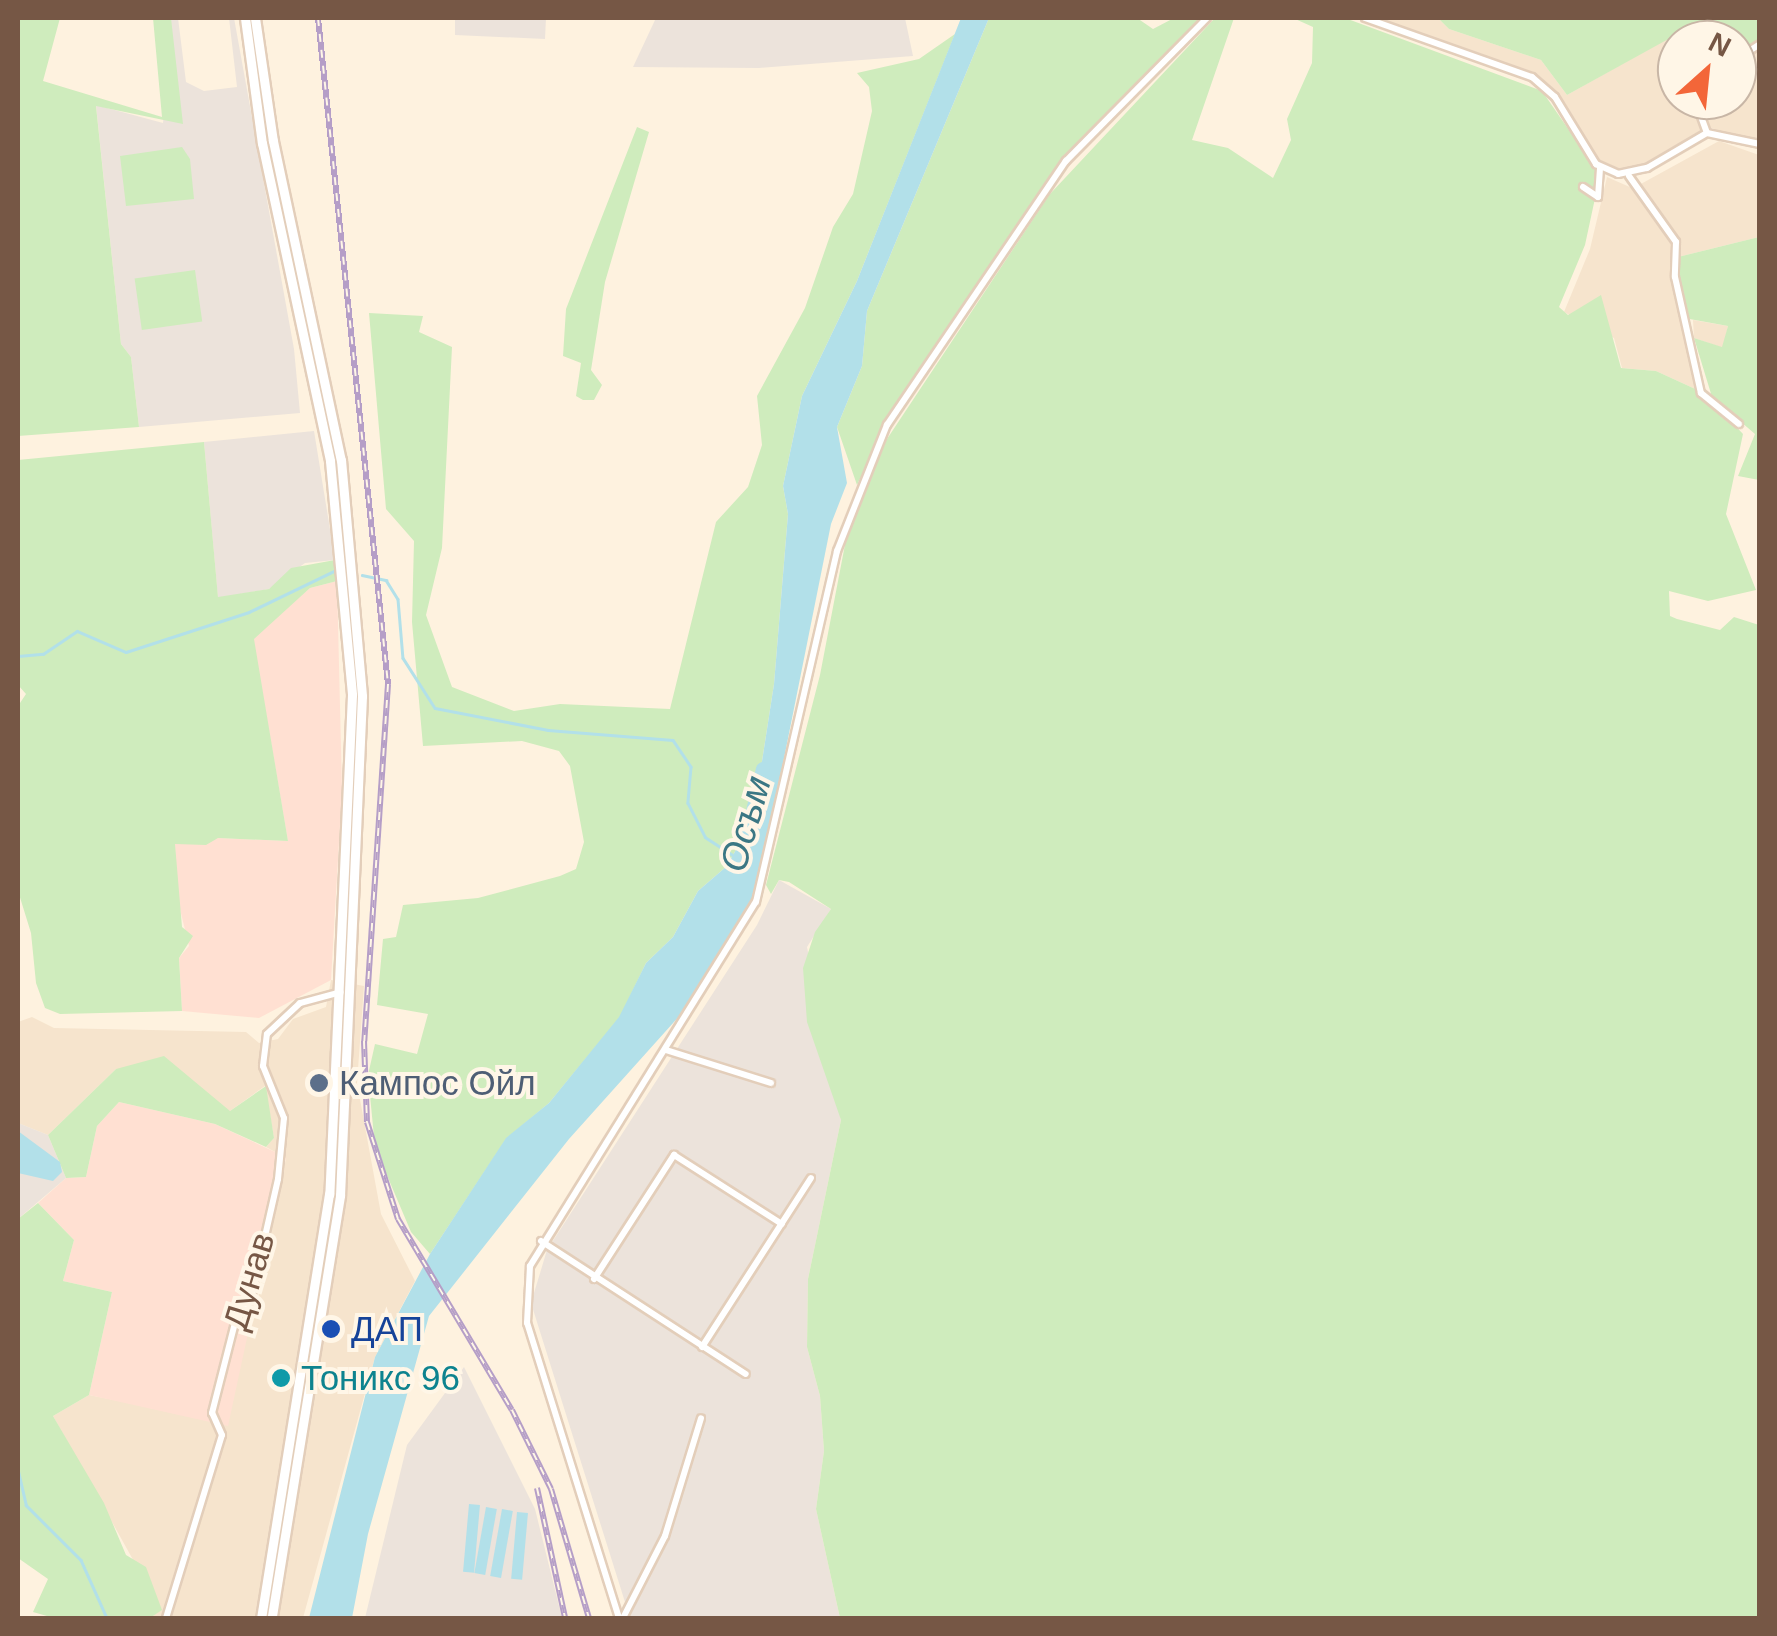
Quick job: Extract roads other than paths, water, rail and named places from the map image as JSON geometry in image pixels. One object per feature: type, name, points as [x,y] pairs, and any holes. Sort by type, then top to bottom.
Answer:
[{"type":"main road","points":[[245,18],[262,142],[323,420],[348,616],[351,784],[346,992],[322,1260],[261,1618]]},
{"type":"main road","points":[[256,18],[273,141],[342,460],[354,558],[362,696],[332,1262],[272,1618]]},
{"type":"street","points":[[621,1618],[527,1323],[524,1296],[540,1241],[666,1050],[756,902],[841,538],[887,426],[1066,161],[1207,18]]},
{"type":"street","points":[[1366,18],[1532,77],[1555,97],[1600,167],[1598,197],[1582,187]]},
{"type":"street","points":[[1702,120],[1707,133]]},
{"type":"street","points":[[1630,176],[1707,133],[1760,144]]},
{"type":"street","points":[[1600,167],[1630,176],[1676,242],[1675,278],[1701,393],[1739,424]]},
{"type":"street","name":"Дунав","points":[[166,1618],[222,1436],[212,1412],[235,1324],[251,1298],[278,1179],[284,1118],[263,1066],[268,1034],[300,1003],[346,992]]},
{"type":"street","points":[[666,1050],[771,1082]]},
{"type":"street","points":[[594,1280],[674,1155],[782,1224]]},
{"type":"street","points":[[702,1347],[812,1178]]},
{"type":"street","points":[[540,1241],[594,1280],[746,1374]]},
{"type":"street","points":[[621,1618],[665,1536],[701,1418]]},
{"type":"water","points":[[961,18],[989,18],[867,311],[862,366],[837,427],[847,483],[831,524],[758,888],[691,1003],[569,1139],[429,1316],[368,1534],[352,1618],[309,1618],[375,1357],[430,1254],[506,1138],[549,1103],[619,1017],[646,963],[673,937],[698,891],[727,866],[753,819],[774,684],[788,514],[783,486],[802,396],[857,281]]},
{"type":"water","points":[[18,1131],[60,1162],[62,1172],[53,1181],[18,1173]]},
{"type":"water","points":[[469,1504],[480,1505],[474,1573],[463,1572]]},
{"type":"water","points":[[486,1507],[497,1509],[485,1575],[474,1573]]},
{"type":"water","points":[[502,1509],[513,1511],[501,1578],[490,1576]]},
{"type":"water","points":[[517,1512],[528,1513],[522,1580],[511,1579]]},
{"type":"waterway","points":[[18,656],[43,654],[77,631],[126,652],[249,612],[336,570]]},
{"type":"waterway","points":[[362,575],[386,580],[398,599],[403,658],[435,708],[548,730],[673,740],[691,767],[688,803],[705,837],[734,856]]},
{"type":"waterway","name":"Осъм","points":[[745,845],[763,769]]},
{"type":"waterway","points":[[18,1469],[26,1505],[81,1560],[107,1618]]},
{"type":"railway","points":[[318,18],[388,684],[364,1041],[367,1122],[398,1219],[512,1410],[551,1489],[589,1618]]},
{"type":"railway","points":[[537,1488],[565,1618]]},
{"type":"place","name":"Кампос Ойл","points":[[319,1083]]},
{"type":"place","name":"ДАП","points":[[331,1329]]},
{"type":"place","name":"Тоникс 96","points":[[281,1378]]}]
